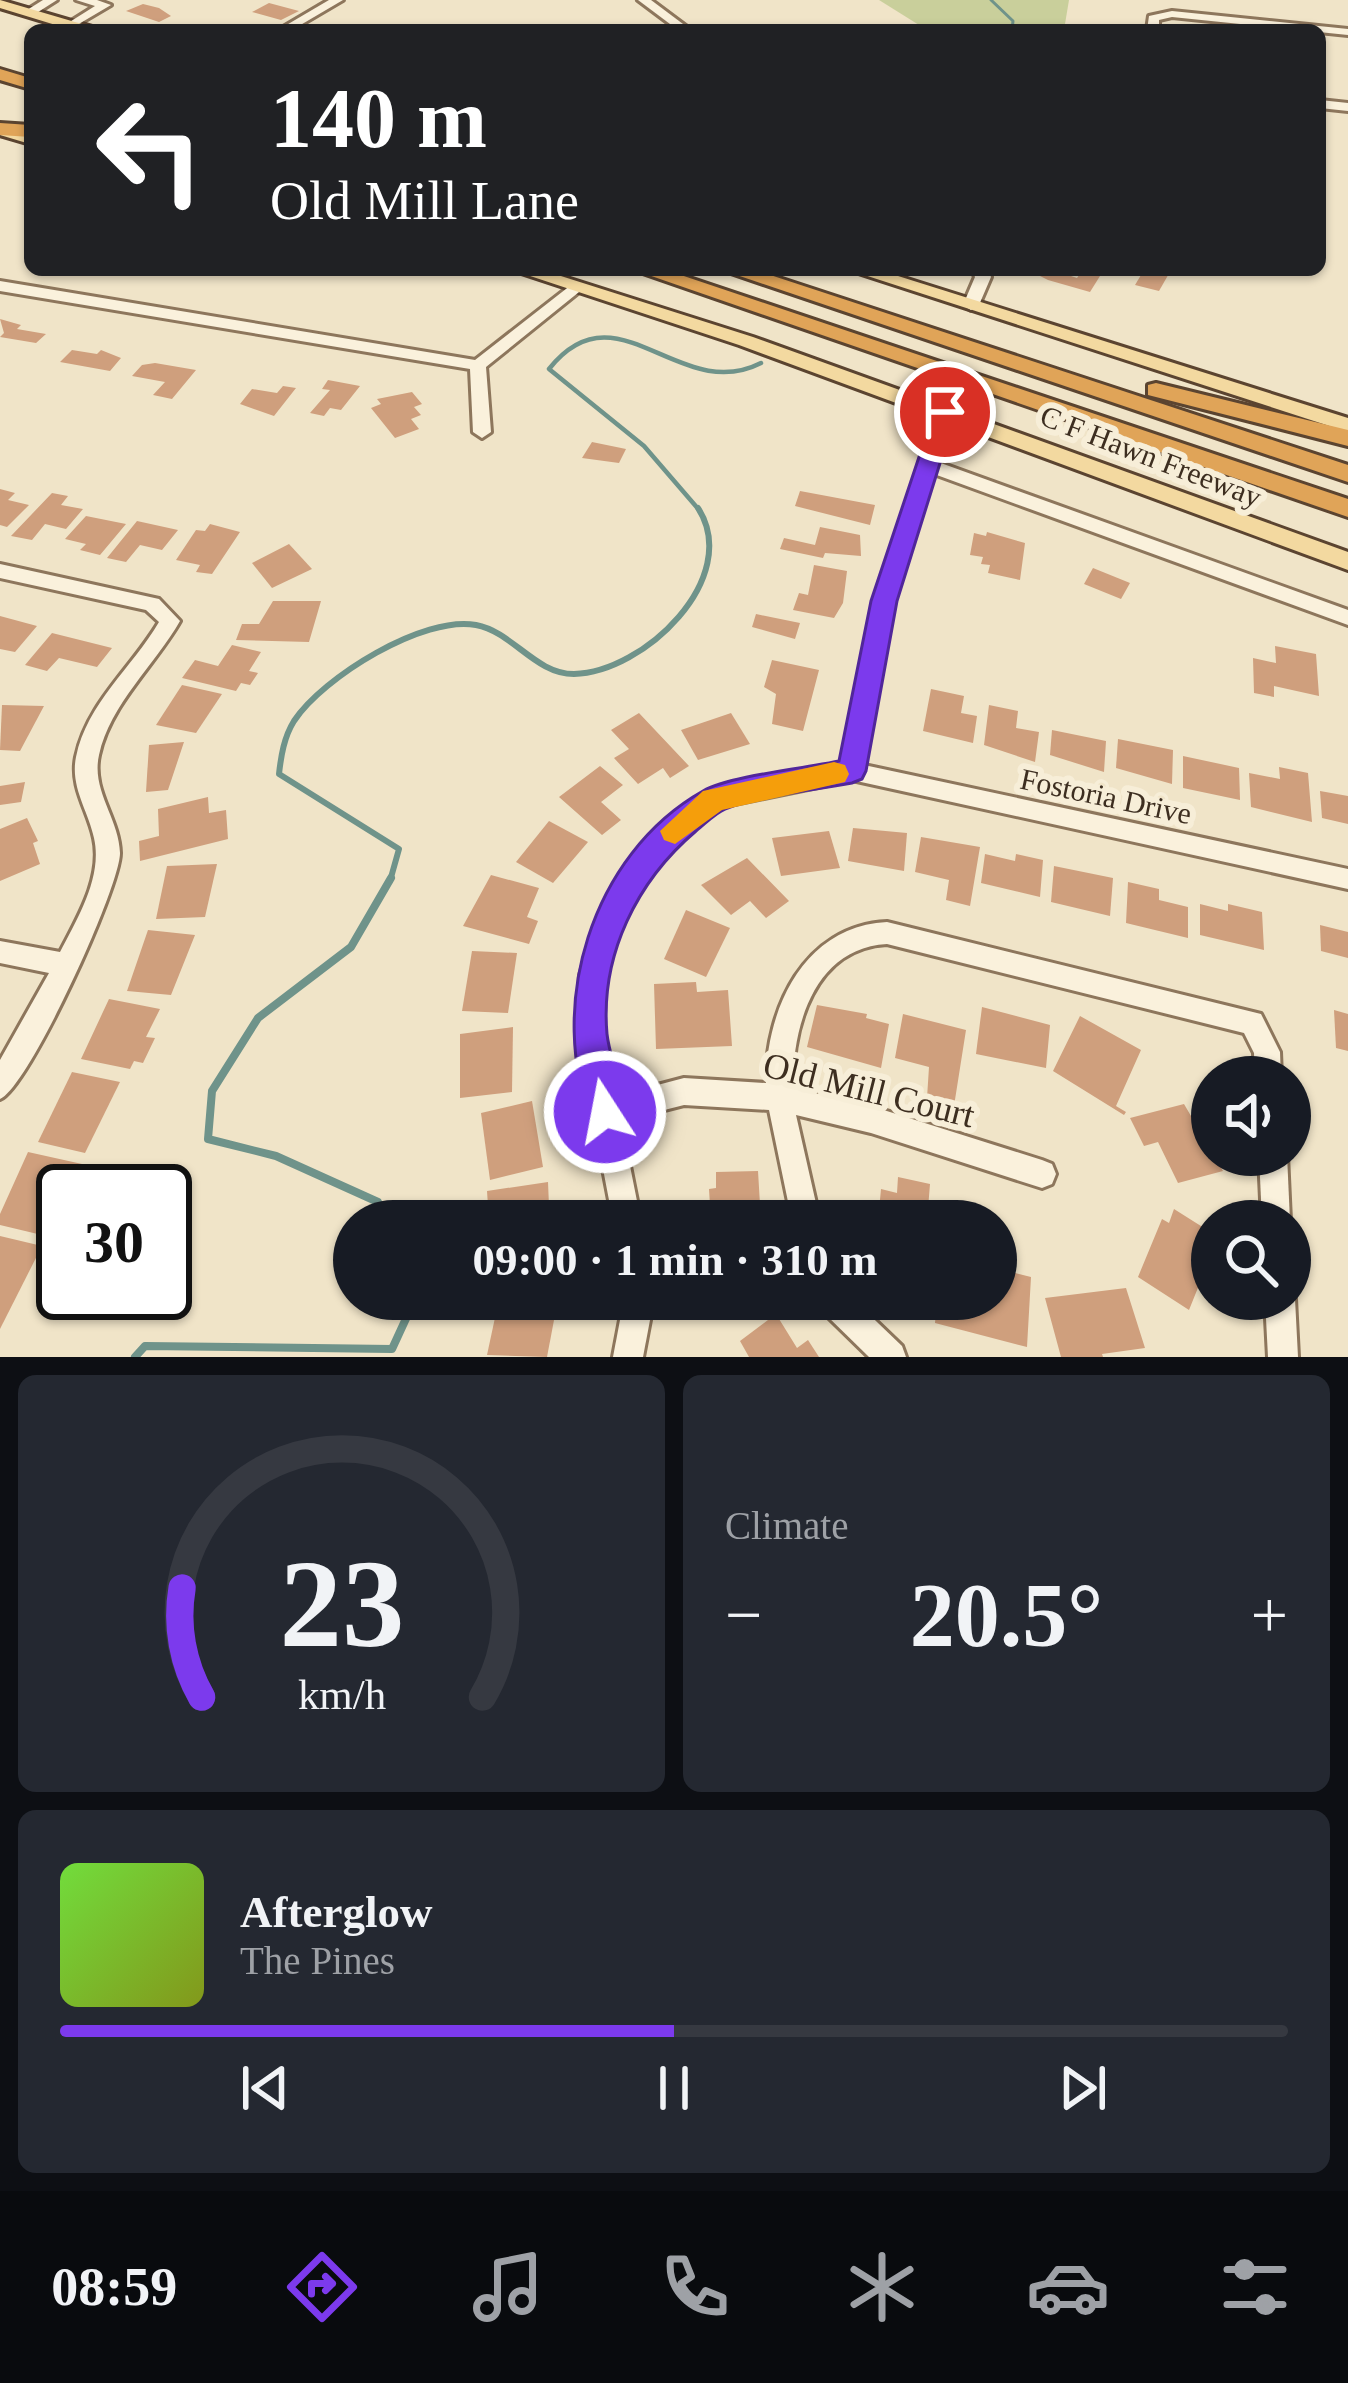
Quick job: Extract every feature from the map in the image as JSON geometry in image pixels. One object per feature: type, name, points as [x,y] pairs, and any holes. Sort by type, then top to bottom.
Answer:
[{"type":"highway","name":"C F Hawn Freeway","points":[[663,276],[1348,508]]},
{"type":"highway","name":"C F Hawn Freeway","points":[[751,276],[1348,474]]},
{"type":"highway","points":[[966,346],[1089,371],[1348,438]]},
{"type":"main road","points":[[0,2],[68,24]]},
{"type":"main road","name":"C F Hawn Freeway","points":[[540,276],[746,341],[1187,506],[1348,561]]},
{"type":"main road","points":[[878,276],[1348,425]]},
{"type":"street","points":[[24,8],[51,0]]},
{"type":"street","points":[[82,0],[109,2]]},
{"type":"street","points":[[295,24],[337,0]]},
{"type":"street","points":[[644,0],[678,24]]},
{"type":"street","points":[[84,24],[109,2]]},
{"type":"street","points":[[1154,24],[1154,18],[1172,14],[1270,24]]},
{"type":"street","points":[[971,305],[982,276]]},
{"type":"street","points":[[0,286],[478,365],[576,288]]},
{"type":"street","points":[[478,365],[482,432]]},
{"type":"street","points":[[623,1200],[590,1033],[593,975],[603,936],[631,882],[662,842],[714,799],[852,771],[884,601],[945,412]]},
{"type":"street","points":[[928,465],[1348,618]]},
{"type":"street","points":[[0,571],[152,604],[170,621],[94,731],[85,788],[109,853],[96,900],[66,965],[0,1086]]},
{"type":"street","name":"Fostoria Drive","points":[[852,771],[1348,880]]},
{"type":"street","points":[[802,1200],[776,1055],[786,1016],[806,979],[830,951],[865,933],[887,933],[1252,1023],[1267,1056]]},
{"type":"street","points":[[0,952],[66,965]]},
{"type":"street","name":"Old Mill Court","points":[[605,1112],[691,1090],[781,1101],[835,1112],[1042,1174]]},
{"type":"street","points":[[628,1357],[635,1320]]},
{"type":"street","points":[[853,1320],[891,1357]]},
{"type":"street","points":[[1281,1320],[1283,1357]]},
{"type":"green space","points":[[879,0],[1069,0],[1065,24],[917,24]]},
{"type":"building","points":[[269,3],[299,11],[281,20],[252,12]]},
{"type":"building","points":[[143,4],[171,16],[159,22],[126,11]]},
{"type":"building","points":[[1040,276],[1100,276],[1090,292]]},
{"type":"building","points":[[1140,276],[1168,276],[1159,291],[1135,285]]},
{"type":"building","points":[[0,319],[21,325],[17,329],[46,334],[36,343],[0,337],[4,333]]},
{"type":"building","points":[[72,350],[97,354],[101,350],[121,358],[110,371],[60,362]]},
{"type":"building","points":[[142,365],[196,370],[172,399],[153,395],[165,382],[132,376]]},
{"type":"building","points":[[328,380],[360,386],[341,410],[330,408],[324,416],[310,413],[330,390],[322,389]]},
{"type":"building","points":[[283,386],[296,388],[274,416],[240,404],[252,389],[277,393]]},
{"type":"building","points":[[412,392],[422,404],[414,407],[421,415],[411,419],[419,429],[395,438],[371,408],[381,404],[377,399]]},
{"type":"building","points":[[592,442],[626,449],[619,463],[582,458]]},
{"type":"building","points":[[0,489],[15,493],[8,500],[29,505],[7,527],[0,525]]},
{"type":"building","points":[[800,491],[875,505],[870,525],[795,506]]},
{"type":"building","points":[[52,493],[68,496],[61,505],[83,509],[66,529],[45,524],[32,540],[11,536]]},
{"type":"building","points":[[86,516],[126,524],[100,555],[80,550],[86,544],[65,539]]},
{"type":"building","points":[[137,521],[178,530],[162,550],[140,545],[126,562],[107,558]]},
{"type":"building","points":[[210,524],[240,532],[212,574],[196,572],[200,565],[176,560],[196,530],[205,531]]},
{"type":"building","points":[[820,527],[860,535],[861,556],[825,553],[823,558],[780,549],[784,538],[815,545]]},
{"type":"building","points":[[987,532],[1025,543],[1020,580],[988,573],[990,565],[981,564],[983,557],[970,555],[974,533],[986,536]]},
{"type":"building","points":[[289,544],[312,569],[272,588],[252,563]]},
{"type":"building","points":[[814,565],[847,571],[843,603],[834,618],[793,610],[799,593],[808,595]]},
{"type":"building","points":[[1093,568],[1130,583],[1121,599],[1084,584]]},
{"type":"building","points":[[273,601],[321,601],[309,642],[236,640],[242,624],[259,624]]},
{"type":"building","points":[[756,614],[800,623],[795,639],[752,627]]},
{"type":"building","points":[[0,616],[37,626],[15,652],[0,649]]},
{"type":"building","points":[[52,633],[112,648],[97,667],[59,658],[47,671],[25,665]]},
{"type":"building","points":[[232,645],[261,652],[249,671],[258,673],[250,685],[241,683],[236,691],[182,678],[195,660],[218,666]]},
{"type":"building","points":[[1275,646],[1316,654],[1319,696],[1274,686],[1274,697],[1254,693],[1253,658],[1276,663]]},
{"type":"building","points":[[772,660],[819,670],[803,731],[772,724],[776,694],[764,687]]},
{"type":"building","points":[[182,685],[222,694],[196,733],[156,725]]},
{"type":"building","points":[[931,689],[964,696],[961,713],[977,716],[973,743],[923,731]]},
{"type":"building","points":[[2,705],[44,706],[20,751],[0,750]]},
{"type":"building","points":[[989,705],[1018,711],[1016,728],[1039,732],[1035,762],[984,745]]},
{"type":"building","points":[[639,713],[689,766],[670,778],[663,768],[638,784],[614,758],[629,749],[611,730]]},
{"type":"building","points":[[731,713],[750,744],[698,760],[681,730]]},
{"type":"building","points":[[1052,730],[1106,741],[1104,772],[1050,755]]},
{"type":"building","points":[[1118,739],[1173,750],[1172,784],[1116,768]]},
{"type":"building","points":[[184,742],[168,790],[146,792],[149,745]]},
{"type":"building","points":[[1183,756],[1239,768],[1240,800],[1183,788]]},
{"type":"building","points":[[600,766],[623,785],[601,802],[621,820],[602,835],[559,797]]},
{"type":"building","points":[[1279,767],[1308,773],[1312,822],[1251,807],[1249,773],[1280,779]]},
{"type":"building","points":[[25,782],[21,802],[0,805],[0,786]]},
{"type":"building","points":[[1320,791],[1348,796],[1348,824],[1322,818]]},
{"type":"building","points":[[208,797],[209,813],[226,810],[228,839],[140,861],[139,841],[159,836],[158,809]]},
{"type":"building","points":[[27,818],[38,841],[33,843],[40,864],[0,881],[0,829]]},
{"type":"building","points":[[549,821],[588,842],[553,883],[516,862]]},
{"type":"building","points":[[853,828],[907,833],[904,871],[848,861]]},
{"type":"building","points":[[829,831],[840,868],[781,876],[772,838]]},
{"type":"building","points":[[921,837],[980,847],[970,906],[946,900],[949,880],[915,872]]},
{"type":"building","points":[[985,854],[1015,861],[1016,854],[1043,860],[1040,897],[981,883]]},
{"type":"building","points":[[747,858],[789,901],[766,918],[750,901],[731,915],[701,885]]},
{"type":"building","points":[[217,864],[205,917],[156,919],[167,866]]},
{"type":"building","points":[[1054,866],[1113,878],[1110,916],[1051,902]]},
{"type":"building","points":[[491,875],[539,888],[527,917],[538,921],[529,944],[463,926]]},
{"type":"building","points":[[1128,882],[1159,889],[1159,900],[1188,907],[1188,938],[1126,923]]},
{"type":"building","points":[[1200,904],[1262,912],[1264,950],[1200,935]]},
{"type":"building","points":[[686,910],[730,928],[706,977],[664,959]]},
{"type":"building","points":[[1320,925],[1348,932],[1348,958],[1321,951]]},
{"type":"building","points":[[148,930],[195,935],[171,995],[127,991]]},
{"type":"building","points":[[472,951],[517,953],[508,1013],[462,1011]]},
{"type":"building","points":[[696,982],[697,992],[728,990],[732,1046],[656,1049],[654,984]]},
{"type":"building","points":[[109,999],[160,1009],[146,1037],[155,1038],[143,1063],[134,1061],[130,1069],[81,1059]]},
{"type":"building","points":[[817,1005],[867,1014],[866,1018],[889,1024],[881,1068],[807,1047]]},
{"type":"building","points":[[982,1007],[1050,1025],[1046,1068],[976,1054]]},
{"type":"building","points":[[1334,1010],[1348,1014],[1348,1051],[1336,1048]]},
{"type":"building","points":[[903,1014],[966,1030],[954,1106],[927,1098],[929,1067],[895,1058]]},
{"type":"building","points":[[1080,1016],[1141,1050],[1116,1106],[1124,1115],[1053,1071]]},
{"type":"building","points":[[513,1027],[512,1092],[460,1098],[460,1034]]},
{"type":"building","points":[[72,1072],[120,1082],[85,1153],[38,1142]]},
{"type":"building","points":[[532,1101],[543,1167],[490,1180],[481,1113]]},
{"type":"building","points":[[1184,1104],[1191,1116],[1191,1176],[1204,1176],[1178,1183],[1158,1142],[1144,1146],[1130,1118]]},
{"type":"building","points":[[28,1152],[82,1164],[36,1164],[36,1234],[0,1225],[0,1214]]},
{"type":"building","points":[[758,1171],[760,1200],[710,1200],[716,1172]]},
{"type":"building","points":[[898,1177],[930,1184],[929,1200],[880,1200],[881,1189],[897,1193]]},
{"type":"building","points":[[548,1182],[549,1200],[488,1200],[487,1191]]},
{"type":"building","points":[[1174,1209],[1191,1220],[1189,1310],[1138,1277],[1162,1219],[1169,1223]]},
{"type":"building","points":[[0,1236],[36,1245],[36,1258],[0,1329]]},
{"type":"building","points":[[1017,1273],[1031,1277],[1027,1347],[935,1323],[1017,1320]]},
{"type":"building","points":[[1126,1288],[1145,1348],[1103,1357],[1061,1357],[1045,1298]]},
{"type":"building","points":[[494,1320],[554,1320],[547,1357],[487,1355]]},
{"type":"building","points":[[768,1320],[780,1320],[797,1348],[808,1340],[819,1357],[749,1357],[740,1341]]},
{"type":"waterway","points":[[991,0],[1013,24]]},
{"type":"waterway","points":[[698,509],[644,446],[549,369],[574,346],[599,338],[624,340],[703,370],[731,372],[761,363]]},
{"type":"waterway","points":[[391,879],[399,849],[279,774],[288,734],[308,704],[376,653],[403,639],[454,624],[489,629],[560,672],[601,669],[629,657],[679,617],[697,591],[707,563],[708,535],[698,509]]},
{"type":"waterway","points":[[374,1200],[276,1156],[208,1139],[212,1091],[258,1018],[351,947],[391,879]]},
{"type":"waterway","points":[[135,1357],[145,1346],[392,1349],[405,1320]]},
{"type":"slow traffic","points":[[675,831],[714,799],[834,774]]},
{"type":"route","points":[[605,1112],[590,1033],[593,975],[603,936],[631,882],[662,842],[714,799],[852,771],[884,601],[945,412]]}]
